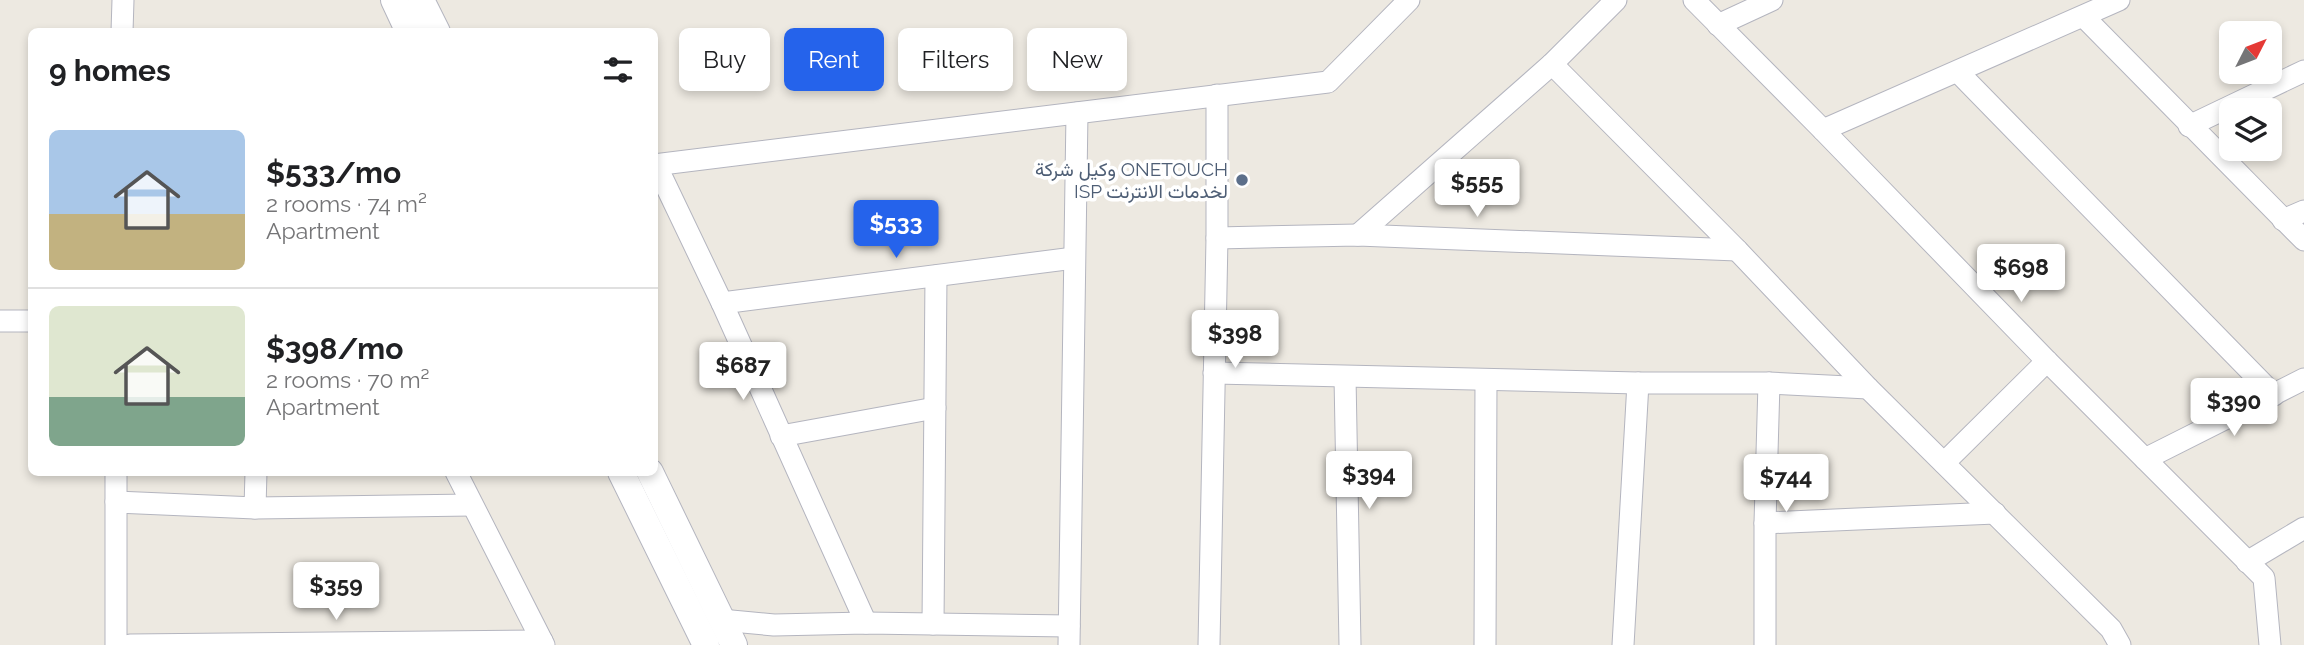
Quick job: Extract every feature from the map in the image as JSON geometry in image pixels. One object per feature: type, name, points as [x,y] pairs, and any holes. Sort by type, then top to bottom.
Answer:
[{"type":"street","points":[[122,28],[123,0]]},
{"type":"street","points":[[394,0],[407,28]]},
{"type":"street","points":[[421,0],[435,28]]},
{"type":"street","points":[[658,165],[1328,82],[1409,0]]},
{"type":"street","points":[[1358,235],[1552,64],[1616,0]]},
{"type":"street","points":[[1694,0],[2047,361],[2264,578],[2270,645]]},
{"type":"street","points":[[1718,24],[1772,0]]},
{"type":"street","points":[[1823,130],[2119,0]]},
{"type":"street","points":[[2084,17],[2189,127],[2304,240]]},
{"type":"street","points":[[1552,64],[1737,250],[1868,388],[2111,629],[2120,645]]},
{"type":"street","points":[[2189,127],[2304,71]]},
{"type":"street","points":[[1958,72],[2274,395]]},
{"type":"street","points":[[1209,645],[1217,95]]},
{"type":"street","points":[[721,620],[774,625],[933,624],[1069,636],[1077,113]]},
{"type":"street","points":[[658,171],[722,303],[866,624]]},
{"type":"street","points":[[2283,220],[2304,211]]},
{"type":"street","points":[[1217,238],[1358,235],[1737,250]]},
{"type":"street","points":[[722,303],[1074,258]]},
{"type":"street","points":[[933,624],[936,276]]},
{"type":"street","points":[[0,321],[28,321]]},
{"type":"street","points":[[1944,463],[2047,361]]},
{"type":"street","points":[[1214,373],[1639,383],[1769,383],[1868,388]]},
{"type":"street","points":[[1345,377],[1350,645]]},
{"type":"street","points":[[2145,459],[2304,379]]},
{"type":"street","points":[[1485,645],[1486,380]]},
{"type":"street","points":[[1623,645],[1639,383]]},
{"type":"street","points":[[1765,645],[1769,383]]},
{"type":"street","points":[[781,436],[935,408]]},
{"type":"street","points":[[116,476],[116,645]]},
{"type":"street","points":[[255,508],[256,476]]},
{"type":"street","points":[[130,645],[543,643],[458,476]]},
{"type":"street","points":[[623,476],[706,645]]},
{"type":"street","points":[[652,476],[734,645]]},
{"type":"street","points":[[116,502],[255,508],[472,505]]},
{"type":"street","points":[[1765,523],[1995,513]]},
{"type":"street","points":[[2247,562],[2304,528]]},
{"type":"place","name":"وكيل شركة ONETOUCH ISP لخدمات الانترنت","points":[[1242,180]]}]
